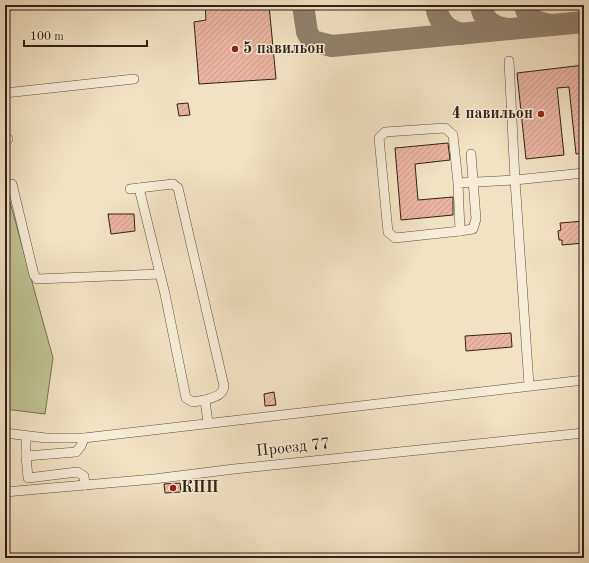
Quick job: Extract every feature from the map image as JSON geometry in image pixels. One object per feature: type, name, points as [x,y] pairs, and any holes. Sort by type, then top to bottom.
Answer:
[{"type":"lane","points":[[509,61],[515,180],[529,385]]},
{"type":"lane","points":[[5,93],[134,79]]},
{"type":"lane","points":[[460,231],[458,183],[453,135],[449,130],[445,128],[385,132],[379,138],[388,232],[395,238],[460,231],[473,229],[476,219],[471,154]]},
{"type":"lane","points":[[458,183],[584,174]]},
{"type":"lane","points":[[12,184],[34,276],[37,279],[160,274]]},
{"type":"lane","points":[[173,184],[179,191],[224,386],[224,390],[218,395],[206,400],[193,402],[186,398],[166,294],[160,274],[134,189],[173,184]]},
{"type":"lane","points":[[5,433],[26,436],[84,438],[529,385],[584,380]]},
{"type":"lane","points":[[206,400],[208,423]]},
{"type":"lane","name":"Проезд 77","points":[[5,492],[154,479],[234,469],[584,433]]},
{"type":"lane","points":[[26,436],[29,491]]},
{"type":"lane","points":[[26,456],[76,452],[82,446],[84,438]]},
{"type":"lane","points":[[28,478],[77,472],[84,476],[85,485]]},
{"type":"green space","points":[[5,184],[53,358],[45,414],[5,409]]},
{"type":"building","name":"5 павильон","points":[[205,5],[269,5],[276,79],[199,84],[194,22],[206,20]]},
{"type":"building","name":"4 павильон","points":[[584,65],[584,153],[576,154],[569,87],[557,88],[564,155],[526,159],[517,73]]},
{"type":"building","points":[[188,103],[190,115],[179,116],[177,104]]},
{"type":"building","points":[[448,143],[450,160],[415,164],[418,200],[453,197],[453,215],[401,220],[395,148]]},
{"type":"building","points":[[108,214],[134,214],[135,231],[111,234]]},
{"type":"building","points":[[584,221],[584,243],[562,245],[562,240],[559,240],[558,231],[561,230],[560,223]]},
{"type":"building","points":[[511,333],[512,347],[466,351],[465,336]]},
{"type":"building","points":[[274,392],[276,405],[265,406],[264,394]]},
{"type":"building","name":"КПП","points":[[180,483],[181,492],[165,493],[164,484]]},
{"type":"taxiway","points":[[303,5],[307,32],[312,41],[332,46],[584,22]]},
{"type":"taxiway","points":[[436,5],[439,16],[444,24],[451,30],[461,34]]},
{"type":"taxiway","points":[[481,5],[486,19],[493,25],[508,29]]},
{"type":"taxiway","points":[[525,5],[528,14],[534,20],[552,25]]},
{"type":"place","name":"5 павильон","points":[[235,49]]},
{"type":"place","name":"4 павильон","points":[[541,114]]},
{"type":"place","name":"КПП","points":[[173,488]]}]
